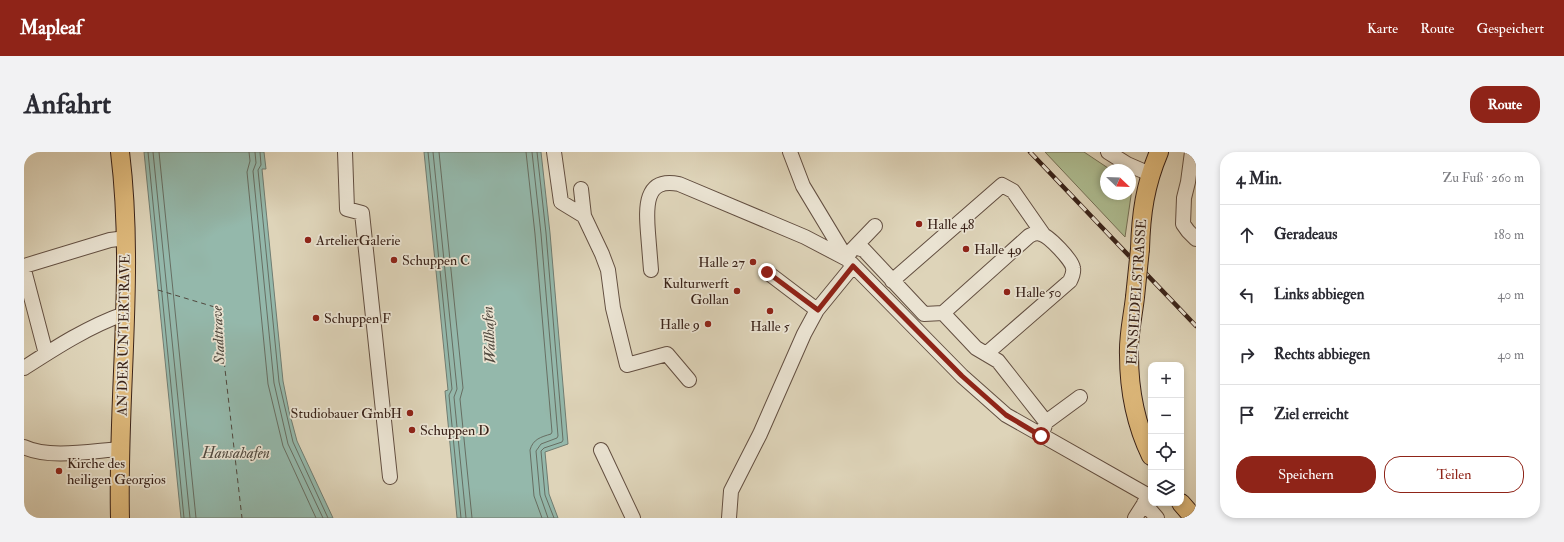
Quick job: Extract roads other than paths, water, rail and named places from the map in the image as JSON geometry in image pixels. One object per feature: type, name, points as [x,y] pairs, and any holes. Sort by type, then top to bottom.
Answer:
[{"type":"main road","name":"AN DER UNTERTRAVE","points":[[120,152],[126,238],[120,449],[120,518]]},
{"type":"main road","name":"EINSIEDELSTRASSE","points":[[1148,448],[1139,424],[1131,390],[1128,354],[1140,249],[1142,207],[1150,174],[1159,152]]},
{"type":"main road","points":[[1184,506],[1194,518]]},
{"type":"street","points":[[345,152],[346,210],[362,213],[390,477]]},
{"type":"street","points":[[554,152],[560,202],[584,216]]},
{"type":"street","points":[[790,152],[803,186],[851,258],[962,376],[1006,415],[1148,498],[1135,518]]},
{"type":"street","points":[[1108,152],[1128,164],[1150,174]]},
{"type":"street","points":[[1192,152],[1184,198],[1183,224],[1196,239]]},
{"type":"street","points":[[651,270],[646,208],[652,192],[657,187],[668,182],[679,184],[851,258]]},
{"type":"street","points":[[892,281],[1002,185],[1013,191],[1043,234],[1049,238],[1071,263],[1073,275],[1070,280],[986,354]]},
{"type":"street","points":[[581,189],[584,216],[608,270],[613,308],[627,365],[667,354],[689,380]]},
{"type":"street","points":[[851,258],[875,226]]},
{"type":"street","points":[[729,518],[731,491],[760,434],[804,334],[858,248],[864,250],[924,314],[943,313],[1029,236],[1036,233],[1043,234]]},
{"type":"street","points":[[24,266],[110,240],[126,238]]},
{"type":"street","points":[[24,270],[46,354]]},
{"type":"street","points":[[767,272],[818,310]]},
{"type":"street","points":[[943,313],[976,348],[998,361],[1046,422]]},
{"type":"street","points":[[24,368],[107,320],[124,314]]},
{"type":"street","points":[[1041,436],[1046,422],[1080,397]]},
{"type":"street","points":[[24,447],[34,451],[53,454],[120,449]]},
{"type":"street","points":[[601,450],[633,518]]},
{"type":"street","points":[[1152,506],[1157,518]]},
{"type":"water","name":"Hansahafen","points":[[144,152],[264,152],[266,169],[262,169],[283,381],[297,441],[333,518],[181,518]]},
{"type":"water","name":"Wallhafen","points":[[424,152],[541,152],[550,233],[568,444],[545,452],[549,494],[558,518],[457,518],[445,391],[448,390]]},
{"type":"railway","points":[[1030,152],[1196,326]]},
{"type":"place","name":"Halle 48","points":[[919,224]]},
{"type":"place","name":"ArtelierGalerie","points":[[308,240]]},
{"type":"place","name":"Halle 49","points":[[966,249]]},
{"type":"place","name":"Schuppen C","points":[[394,260]]},
{"type":"place","name":"Halle 27","points":[[753,262]]},
{"type":"place","name":"Kulturwerft Gollan","points":[[737,291]]},
{"type":"place","name":"Halle 50","points":[[1007,292]]},
{"type":"place","name":"Halle 5","points":[[770,311]]},
{"type":"place","name":"Schuppen F","points":[[316,318]]},
{"type":"place","name":"Halle 9","points":[[708,324]]},
{"type":"place","name":"Studiobauer GmbH","points":[[410,413]]},
{"type":"place","name":"Schuppen D","points":[[412,430]]},
{"type":"place","name":"Kirche des heiligen Georgios","points":[[59,471]]},
{"type":"water label","name":"Stadttrave","points":[[218,335]]}]
